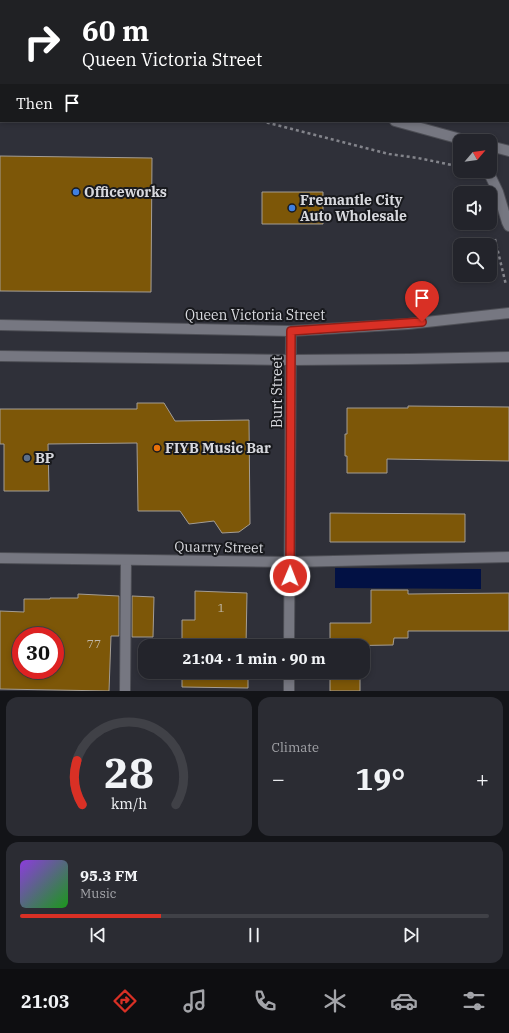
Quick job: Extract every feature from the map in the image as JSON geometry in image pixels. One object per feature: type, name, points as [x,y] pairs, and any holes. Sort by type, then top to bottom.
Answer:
[{"type":"main road","points":[[399,122],[453,137]]},
{"type":"main road","points":[[497,148],[509,151]]},
{"type":"main road","points":[[491,178],[498,192],[509,226]]},
{"type":"main road","name":"Queen Victoria Street","points":[[0,325],[291,331],[408,324],[509,313]]},
{"type":"main road","name":"Burt Street","points":[[289,639],[291,331]]},
{"type":"main road","points":[[0,356],[291,360],[509,356]]},
{"type":"main road","name":"Quarry Street","points":[[0,558],[290,562],[509,557]]},
{"type":"main road","points":[[125,691],[126,560]]},
{"type":"main road","points":[[289,679],[289,691]]},
{"type":"path","points":[[265,122],[389,154],[418,158],[453,166]]},
{"type":"path","points":[[494,232],[506,285]]},
{"type":"shaded area","points":[[335,568],[481,569],[481,589],[335,588]]},
{"type":"building","name":"Officeworks","points":[[0,156],[152,158],[151,292],[0,291]]},
{"type":"building","name":"Fremantle City Auto Wholesale","points":[[262,192],[323,192],[323,224],[262,224]]},
{"type":"building","points":[[137,403],[164,403],[175,421],[249,420],[250,524],[239,532],[222,533],[214,521],[189,524],[180,511],[138,511],[137,443],[48,444],[49,491],[4,491],[4,444],[0,444],[0,409],[137,409]]},
{"type":"building","points":[[408,406],[509,407],[509,461],[387,459],[387,473],[347,473],[345,434],[347,434],[347,408],[408,408]]},
{"type":"building","points":[[330,513],[465,514],[465,542],[330,542]]},
{"type":"building","points":[[371,590],[408,590],[408,594],[509,593],[509,631],[408,631],[408,638],[394,638],[393,645],[370,645],[370,639],[330,639],[330,623],[371,623]]},
{"type":"building","points":[[195,591],[247,593],[246,639],[182,639],[182,620],[195,620]]},
{"type":"building","points":[[78,594],[119,596],[119,636],[111,636],[109,691],[0,689],[0,611],[24,612],[24,599],[78,598]]},
{"type":"building","points":[[132,596],[154,597],[153,637],[132,637]]},
{"type":"building","points":[[182,679],[248,679],[248,688],[182,687]]},
{"type":"building","points":[[330,679],[360,679],[360,691],[330,691]]},
{"type":"place","name":"Officeworks","points":[[76,192]]},
{"type":"place","name":"Fremantle City Auto Wholesale","points":[[292,208]]},
{"type":"place","name":"FIYB Music Bar","points":[[157,448]]},
{"type":"place","name":"BP","points":[[27,458]]},
{"type":"route","points":[[290,576],[291,331],[422,322]]}]
